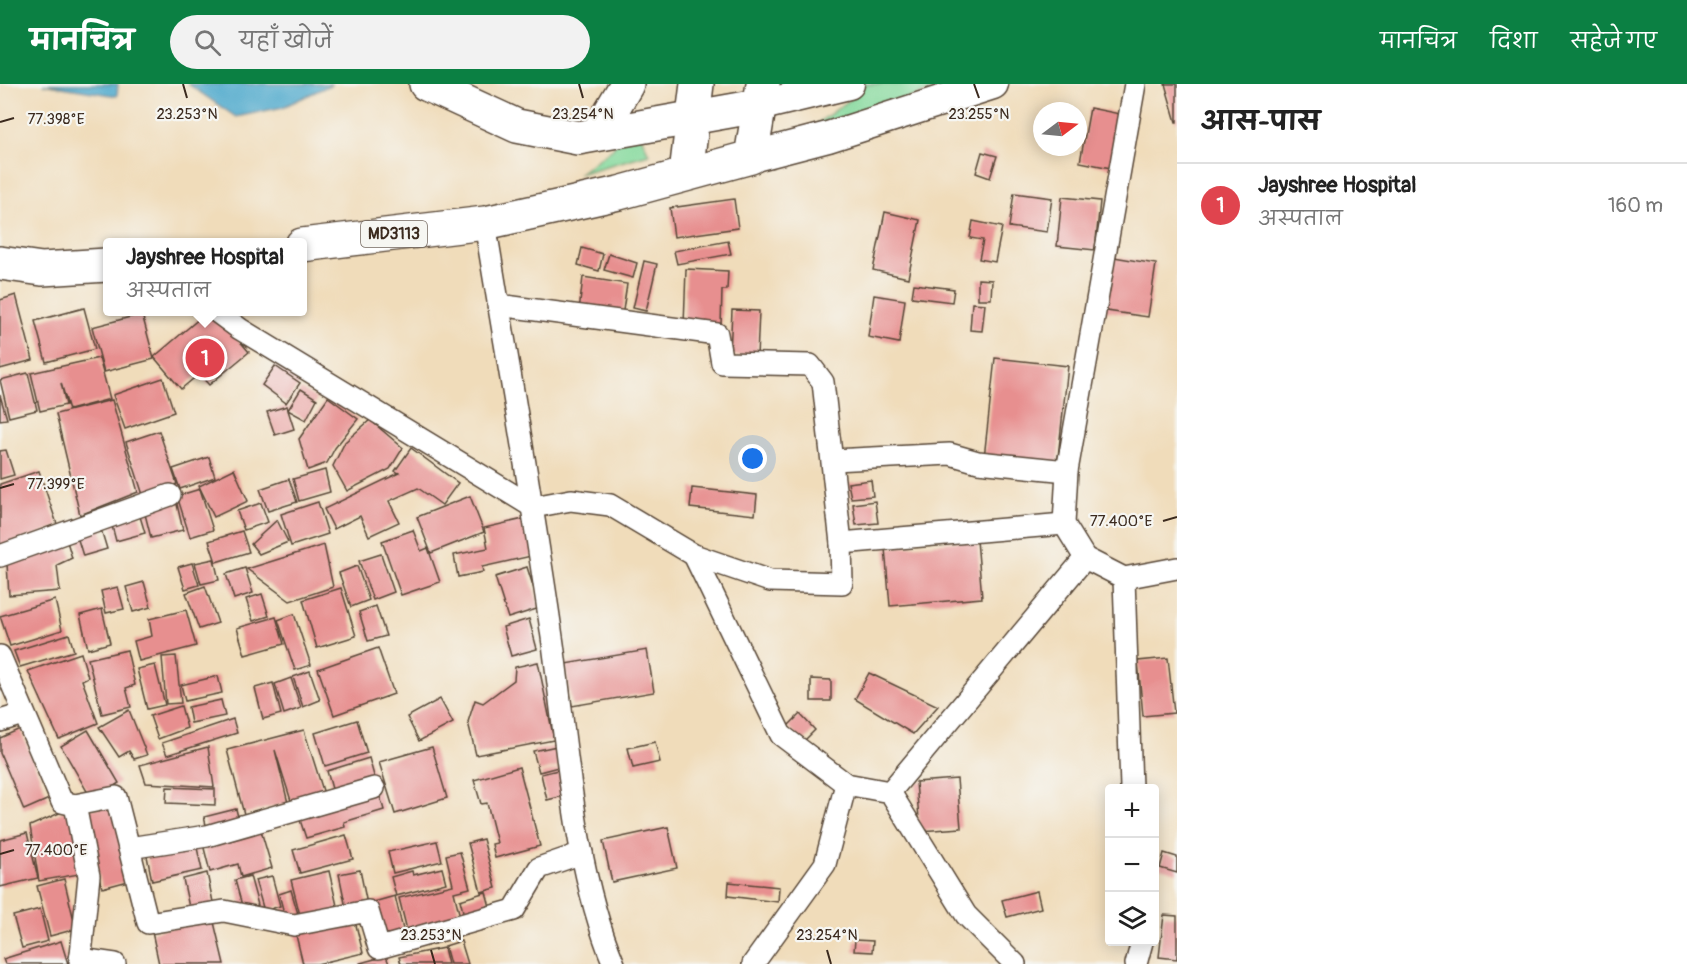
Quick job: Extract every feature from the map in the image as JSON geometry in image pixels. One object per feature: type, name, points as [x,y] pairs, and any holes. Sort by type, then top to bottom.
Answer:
[{"type":"main road","points":[[426,84],[517,126],[588,135],[692,118],[761,95],[849,84]]},
{"type":"main road","points":[[588,135],[627,84]]},
{"type":"main road","points":[[686,173],[697,84]]},
{"type":"main road","points":[[485,224],[619,193],[686,173],[828,137],[993,84]]},
{"type":"main road","points":[[751,156],[761,95]]},
{"type":"main road","name":"MD3113","points":[[307,245],[485,224]]},
{"type":"main road","points":[[0,264],[42,269],[103,265]]},
{"type":"street","points":[[1135,84],[1066,471],[1064,524],[1084,558],[1124,578],[1177,568]]},
{"type":"street","points":[[485,224],[533,507],[582,853],[603,938],[614,964]]},
{"type":"street","points":[[222,316],[240,330],[533,507],[571,500],[610,505],[694,555],[770,581],[842,583],[842,543],[823,382],[810,365],[722,363],[717,334],[498,305]]},
{"type":"street","points":[[834,460],[950,454],[978,462],[1066,471]]},
{"type":"street","points":[[0,556],[170,495]]},
{"type":"street","points":[[842,543],[1064,524]]},
{"type":"street","points":[[694,555],[782,735],[846,784],[890,792],[966,915],[1015,964]]},
{"type":"street","points":[[890,792],[1084,558]]},
{"type":"street","points":[[1124,578],[1131,784]]},
{"type":"street","points":[[0,656],[62,802],[75,805],[116,797],[148,923],[224,911],[294,925],[368,911],[379,948],[394,954],[514,910],[539,868],[582,853]]},
{"type":"street","points":[[0,721],[23,714]]},
{"type":"street","points":[[753,964],[825,864],[846,784]]},
{"type":"street","points":[[129,848],[207,836],[374,788]]},
{"type":"street","points":[[75,805],[89,876],[80,962],[115,964]]},
{"type":"street","points":[[1136,964],[1141,946]]},
{"type":"green space","points":[[861,84],[950,84],[804,133],[855,96]]},
{"type":"green space","points":[[632,116],[649,154],[578,174],[613,148]]},
{"type":"water","points":[[43,84],[118,84],[117,96]]},
{"type":"water","points":[[188,84],[332,84],[283,107],[236,117]]},
{"type":"building","points":[[1165,84],[1177,84],[1177,122],[1176,122]]},
{"type":"building","points":[[1090,108],[1120,114],[1111,168],[1080,162],[1081,156],[1087,156],[1087,124]]},
{"type":"building","points":[[982,152],[997,156],[990,178],[976,173]]},
{"type":"building","points":[[1014,193],[1052,198],[1047,232],[1009,227]]},
{"type":"building","points":[[1062,197],[1100,201],[1095,250],[1057,246]]},
{"type":"building","points":[[734,199],[738,228],[674,237],[670,208]]},
{"type":"building","points":[[885,212],[920,220],[908,278],[873,270]]},
{"type":"building","points":[[973,221],[1002,227],[995,262],[979,259],[983,240],[970,238]]},
{"type":"building","points":[[728,241],[731,254],[677,264],[674,251]]},
{"type":"building","points":[[582,248],[603,254],[599,271],[578,265]]},
{"type":"building","points":[[609,254],[637,263],[633,278],[604,270]]},
{"type":"building","points":[[1108,256],[1156,264],[1148,317],[1100,310]]},
{"type":"building","points":[[644,261],[657,264],[646,311],[633,308]]},
{"type":"building","points":[[686,269],[728,271],[727,290],[722,290],[721,326],[684,325]]},
{"type":"building","points":[[583,277],[627,284],[622,317],[579,311]]},
{"type":"building","points":[[978,279],[992,280],[991,299],[978,299]]},
{"type":"building","points":[[914,284],[954,289],[952,302],[912,297]]},
{"type":"building","points":[[16,295],[33,360],[0,369],[0,300]]},
{"type":"building","points":[[874,295],[905,300],[899,343],[868,337]]},
{"type":"building","points":[[972,303],[985,304],[982,331],[970,330]]},
{"type":"building","points":[[84,308],[95,349],[46,362],[35,321]]},
{"type":"building","points":[[732,310],[759,311],[757,357],[730,355]]},
{"type":"building","points":[[143,316],[154,359],[104,372],[92,327]]},
{"type":"building","points":[[202,316],[218,316],[249,352],[209,385],[199,374],[181,389],[154,357]]},
{"type":"building","points":[[99,358],[110,399],[69,410],[61,383],[66,405],[40,411],[31,373]]},
{"type":"building","points":[[995,358],[1068,366],[1057,466],[984,458]]},
{"type":"building","points":[[275,366],[300,383],[286,403],[262,385]]},
{"type":"building","points":[[28,373],[37,410],[9,417],[0,380]]},
{"type":"building","points":[[163,378],[174,412],[125,429],[113,395]]},
{"type":"building","points":[[301,389],[317,399],[306,420],[288,410]]},
{"type":"building","points":[[0,395],[7,419],[0,420]]},
{"type":"building","points":[[328,397],[358,419],[335,448],[327,463],[308,470],[299,439]]},
{"type":"building","points":[[112,400],[138,492],[80,515],[56,414]]},
{"type":"building","points":[[287,406],[294,429],[275,435],[267,412]]},
{"type":"building","points":[[370,420],[403,448],[390,469],[347,491],[333,466],[345,442]]},
{"type":"building","points":[[159,431],[177,484],[143,495],[126,442]]},
{"type":"building","points":[[411,448],[458,483],[442,505],[418,488],[389,501],[399,522],[369,536],[360,516],[334,529],[324,509],[399,473],[395,471]]},
{"type":"building","points":[[6,450],[14,475],[0,479],[0,451]]},
{"type":"building","points":[[209,457],[215,477],[180,489],[173,469]]},
{"type":"building","points":[[234,469],[248,501],[214,517],[199,486]]},
{"type":"building","points":[[325,470],[330,492],[299,501],[293,479]]},
{"type":"building","points":[[39,471],[58,527],[0,547],[0,484]]},
{"type":"building","points":[[289,479],[297,502],[268,511],[260,489]]},
{"type":"building","points":[[871,480],[873,496],[851,498],[848,483]]},
{"type":"building","points":[[692,488],[757,495],[755,515],[690,508]]},
{"type":"building","points":[[200,489],[213,530],[190,537],[177,496]]},
{"type":"building","points":[[470,496],[484,532],[431,553],[417,517]]},
{"type":"building","points":[[176,500],[183,530],[151,538],[144,510]]},
{"type":"building","points":[[875,501],[878,523],[856,525],[853,504]]},
{"type":"building","points":[[318,502],[328,534],[291,546],[281,514]]},
{"type":"building","points":[[261,503],[268,522],[244,530],[237,511]]},
{"type":"building","points":[[139,513],[145,533],[116,541],[111,522]]},
{"type":"building","points":[[528,518],[536,555],[482,567],[483,572],[458,577],[454,555],[488,548],[484,528]]},
{"type":"building","points":[[277,520],[288,542],[259,554],[251,544]]},
{"type":"building","points":[[100,526],[107,549],[83,556],[76,533]]},
{"type":"building","points":[[413,530],[421,551],[428,548],[440,582],[401,595],[382,541]]},
{"type":"building","points":[[242,531],[249,552],[216,562],[209,541]]},
{"type":"building","points":[[66,538],[72,558],[57,565],[60,591],[9,595],[7,564]]},
{"type":"building","points":[[977,540],[982,598],[890,606],[885,548]]},
{"type":"building","points":[[324,545],[333,587],[290,601],[247,569]]},
{"type":"building","points":[[381,554],[394,592],[373,600],[359,561]]},
{"type":"building","points":[[214,559],[219,580],[201,584],[195,563]]},
{"type":"building","points":[[192,563],[199,585],[185,589],[178,567]]},
{"type":"building","points":[[357,566],[369,600],[351,607],[339,573]]},
{"type":"building","points":[[527,567],[540,608],[508,618],[495,577]]},
{"type":"building","points":[[245,568],[253,593],[234,599],[226,574]]},
{"type":"building","points":[[144,582],[151,607],[133,612],[126,587]]},
{"type":"building","points":[[205,586],[218,623],[199,629],[186,593]]},
{"type":"building","points":[[118,587],[124,609],[106,613],[101,591]]},
{"type":"building","points":[[341,588],[356,636],[317,648],[303,600]]},
{"type":"building","points":[[262,594],[269,616],[253,621],[246,599]]},
{"type":"building","points":[[55,600],[62,630],[10,646],[0,616]]},
{"type":"building","points":[[376,606],[386,636],[368,641],[359,612]]},
{"type":"building","points":[[102,609],[110,643],[88,649],[80,615]]},
{"type":"building","points":[[186,610],[196,646],[139,661],[134,641],[152,636],[149,619]]},
{"type":"building","points":[[294,614],[311,665],[295,670],[278,620]]},
{"type":"building","points":[[276,617],[284,644],[245,655],[237,628]]},
{"type":"building","points":[[529,619],[537,649],[511,656],[503,627]]},
{"type":"building","points":[[69,634],[74,651],[20,667],[14,651]]},
{"type":"building","points":[[378,648],[394,694],[334,715],[318,669]]},
{"type":"building","points":[[127,650],[135,685],[126,688],[131,707],[102,714],[88,659]]},
{"type":"building","points":[[647,650],[654,692],[572,706],[565,664]]},
{"type":"building","points":[[81,653],[88,677],[82,680],[98,723],[59,739],[28,671]]},
{"type":"building","points":[[176,656],[181,703],[166,704],[162,657]]},
{"type":"building","points":[[1168,658],[1174,713],[1143,716],[1138,661]]},
{"type":"building","points":[[538,662],[554,740],[476,755],[468,722],[475,700],[483,703],[514,680],[515,667]]},
{"type":"building","points":[[155,665],[165,705],[147,709],[137,669]]},
{"type":"building","points":[[310,671],[320,700],[303,707],[293,677]]},
{"type":"building","points":[[869,673],[938,706],[913,734],[855,699]]},
{"type":"building","points":[[218,676],[222,693],[185,701],[181,685]]},
{"type":"building","points":[[291,678],[301,708],[284,714],[275,684]]},
{"type":"building","points":[[811,679],[831,680],[831,701],[811,701]]},
{"type":"building","points":[[273,683],[281,714],[263,719],[255,688]]},
{"type":"building","points":[[440,699],[453,723],[419,741],[407,717]]},
{"type":"building","points":[[221,700],[225,716],[191,723],[188,707]]},
{"type":"building","points":[[181,706],[187,728],[158,739],[150,716]]},
{"type":"building","points":[[129,710],[147,755],[134,759],[129,751],[119,757],[99,727]]},
{"type":"building","points":[[800,714],[815,730],[803,742],[788,726]]},
{"type":"building","points":[[233,719],[237,733],[167,755],[162,743]]},
{"type":"building","points":[[357,720],[367,753],[325,766],[315,733]]},
{"type":"building","points":[[20,729],[49,799],[24,810],[0,753],[0,738]]},
{"type":"building","points":[[88,730],[119,783],[92,800],[61,746]]},
{"type":"building","points":[[304,730],[325,797],[293,807],[275,750],[288,803],[244,814],[227,750]]},
{"type":"building","points":[[655,742],[660,762],[633,768],[628,748]]},
{"type":"building","points":[[557,746],[562,766],[539,772],[533,751]]},
{"type":"building","points":[[208,747],[214,787],[146,783],[140,765]]},
{"type":"building","points":[[432,747],[447,798],[395,814],[379,762]]},
{"type":"building","points":[[369,758],[376,783],[334,796],[327,771]]},
{"type":"building","points":[[519,767],[540,846],[495,858],[492,844],[497,843],[487,803],[481,804],[474,780]]},
{"type":"building","points":[[562,769],[568,795],[547,800],[541,774]]},
{"type":"building","points":[[957,779],[961,828],[920,831],[916,782]]},
{"type":"building","points":[[167,787],[215,789],[215,805],[166,803]]},
{"type":"building","points":[[378,789],[384,810],[344,822],[345,827],[306,838],[298,814]]},
{"type":"building","points":[[113,804],[132,880],[102,888],[82,811]]},
{"type":"building","points":[[73,807],[85,873],[39,881],[30,826]]},
{"type":"building","points":[[236,809],[240,825],[208,833],[204,817]]},
{"type":"building","points":[[259,824],[272,868],[241,877],[238,864],[210,872],[202,840]]},
{"type":"building","points":[[668,827],[677,868],[612,882],[603,841]]},
{"type":"building","points":[[27,833],[38,878],[0,887],[0,840]]},
{"type":"building","points":[[346,835],[353,859],[300,873],[293,850]]},
{"type":"building","points":[[195,839],[202,870],[152,881],[146,851]]},
{"type":"building","points":[[483,839],[496,888],[481,892],[468,843]]},
{"type":"building","points":[[437,841],[442,861],[393,873],[388,852]]},
{"type":"building","points":[[460,852],[470,888],[454,892],[461,921],[408,934],[399,898],[453,885],[446,855]]},
{"type":"building","points":[[1164,853],[1177,857],[1177,873],[1160,868]]},
{"type":"building","points":[[442,868],[446,883],[396,896],[391,877],[412,871],[413,875]]},
{"type":"building","points":[[360,870],[368,909],[347,913],[339,874]]},
{"type":"building","points":[[329,871],[338,910],[301,919],[291,880]]},
{"type":"building","points":[[207,873],[214,907],[190,912],[183,879]]},
{"type":"building","points":[[250,876],[258,905],[243,909],[235,880]]},
{"type":"building","points":[[272,876],[280,906],[264,911],[255,880]]},
{"type":"building","points":[[64,879],[76,929],[50,936],[37,886]]},
{"type":"building","points":[[729,882],[779,887],[778,902],[728,896]]},
{"type":"building","points":[[291,890],[298,914],[285,917],[279,894]]},
{"type":"building","points":[[1037,891],[1041,908],[1007,917],[1002,900]]},
{"type":"building","points":[[486,892],[490,907],[464,915],[460,900]]},
{"type":"building","points":[[395,896],[405,938],[382,945],[370,903]]},
{"type":"building","points":[[40,909],[48,941],[22,948],[13,916]]},
{"type":"building","points":[[1164,915],[1177,916],[1177,959],[1159,957]]},
{"type":"building","points":[[354,917],[363,953],[317,964],[303,964],[295,931]]},
{"type":"building","points":[[213,918],[224,964],[159,964],[152,932]]},
{"type":"building","points":[[855,940],[873,941],[872,952],[854,951]]},
{"type":"building","points":[[61,941],[68,964],[5,964],[3,959]]},
{"type":"building","points":[[461,941],[468,964],[450,964],[445,946]]},
{"type":"building","points":[[444,948],[448,964],[401,964],[399,957]]},
{"type":"building","points":[[386,956],[389,964],[360,964],[360,963]]},
{"type":"place","name":"Jayshree Hospital","points":[[205,358]]}]
